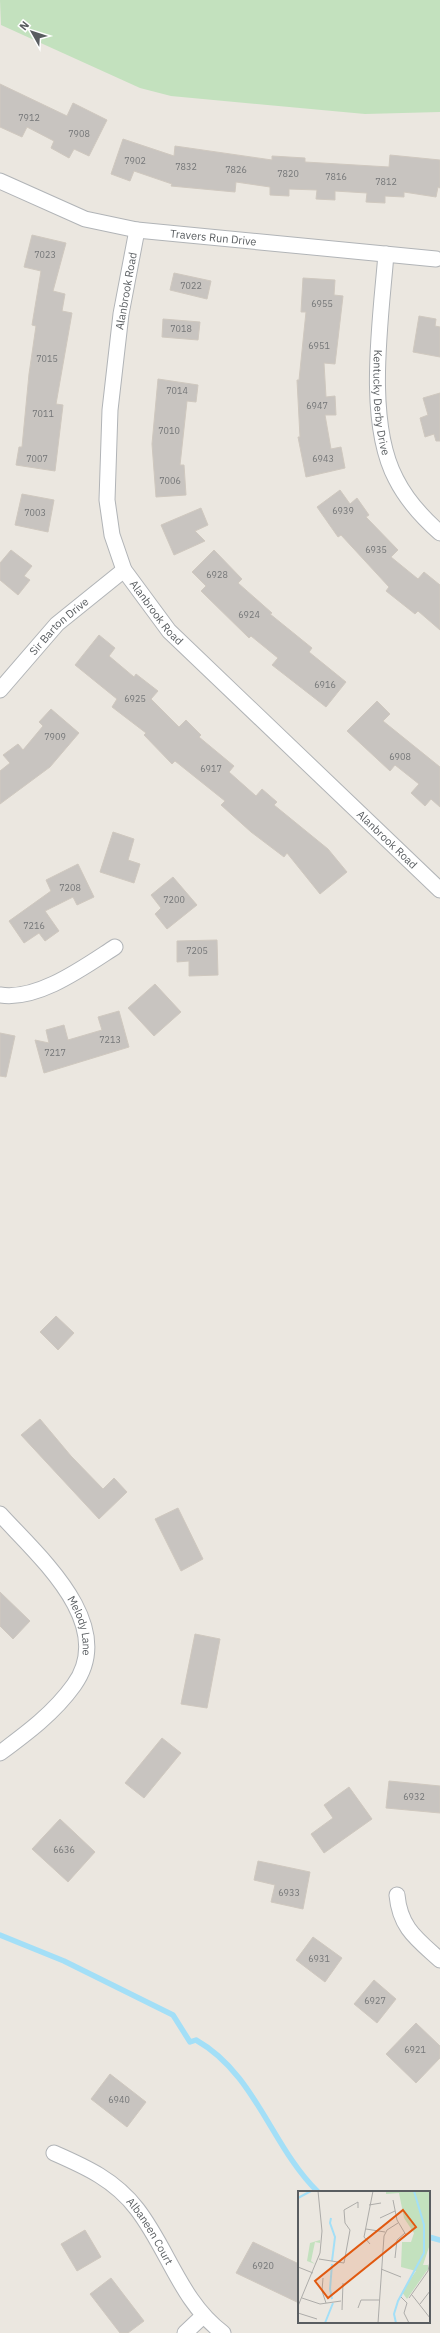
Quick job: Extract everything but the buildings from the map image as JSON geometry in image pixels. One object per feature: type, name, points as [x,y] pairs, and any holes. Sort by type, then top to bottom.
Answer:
[{"type":"street","name":"Travers Run Drive","points":[[0,181],[85,219],[137,230],[436,259]]},
{"type":"street","name":"Alanbrook Road","points":[[137,230],[121,314],[110,410],[107,500],[112,535],[124,570],[169,631],[440,890]]},
{"type":"street","name":"Kentucky Derby Drive","points":[[386,254],[378,353],[379,408],[383,444],[395,479],[416,512],[440,533]]},
{"type":"street","name":"Sir Barton Drive","points":[[0,690],[57,624],[124,570]]},
{"type":"street","points":[[0,995],[36,992],[79,970],[115,947]]},
{"type":"street","name":"Melody Lane","points":[[0,1514],[60,1581],[80,1614],[86,1646],[86,1660],[74,1686],[48,1715],[0,1753]]},
{"type":"street","points":[[398,1895],[402,1919],[410,1932],[440,1960]]},
{"type":"street","name":"Albaneen Court","points":[[54,2153],[90,2168],[118,2189],[136,2207],[184,2290],[203,2316],[223,2333]]},
{"type":"street","points":[[185,2333],[203,2316]]},
{"type":"green space","points":[[0,0],[440,0],[440,112],[365,114],[171,96],[140,88],[1,25]]},
{"type":"waterway","points":[[0,1935],[64,1961],[173,2015],[190,2042],[196,2040],[217,2054],[234,2072],[249,2091],[288,2154],[302,2174],[317,2191]]},
{"type":"waterway","points":[[430,2237],[440,2240]]}]
